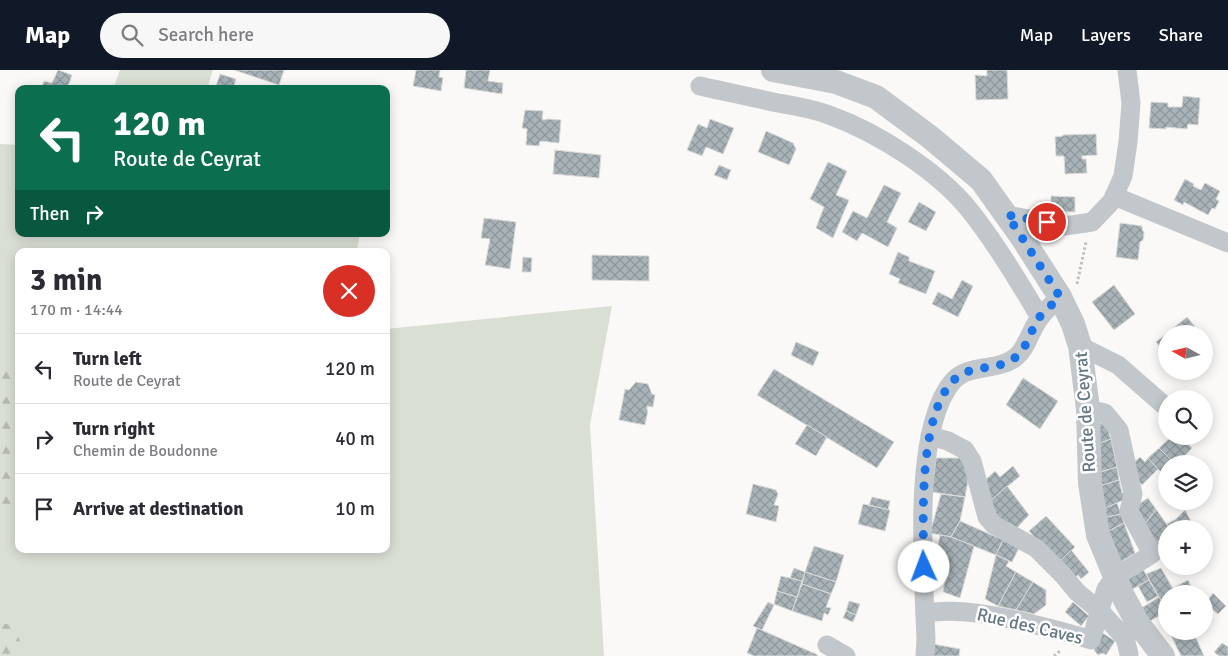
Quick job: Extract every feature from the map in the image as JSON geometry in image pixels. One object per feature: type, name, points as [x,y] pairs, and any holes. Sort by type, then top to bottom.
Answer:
[{"type":"street","name":"Route de Ceyrat","points":[[773,70],[836,82],[876,97],[930,137],[980,180],[1021,236],[1060,297],[1077,335],[1086,385],[1090,483],[1098,535],[1114,578],[1137,622],[1163,656]]},
{"type":"street","points":[[1007,215],[1065,226],[1092,222],[1112,201],[1122,176],[1128,142],[1131,103],[1127,70]]},
{"type":"street","points":[[700,86],[829,115],[865,130],[903,153],[941,182],[970,210],[992,240],[1040,317]]},
{"type":"street","points":[[1114,196],[1228,243]]},
{"type":"street","points":[[925,656],[922,504],[930,436],[943,394],[954,379],[966,371],[998,365],[1018,356],[1040,317],[1060,297]]},
{"type":"street","points":[[1077,335],[1118,365],[1158,400]]},
{"type":"street","points":[[1088,409],[1104,413],[1119,430],[1133,494],[1129,511],[1152,554],[1114,578]]},
{"type":"street","points":[[930,436],[948,441],[965,450],[972,461],[987,517],[994,526],[1036,548],[1077,592],[1100,611],[1125,638],[1130,655]]},
{"type":"street","name":"Rue des Caves","points":[[925,613],[966,611],[992,615],[1091,640],[1106,589],[1114,578]]},
{"type":"street","points":[[827,644],[846,656]]},
{"type":"path","points":[[1077,335],[1076,293],[1092,222]]},
{"type":"green space","points":[[120,70],[213,70],[208,85],[114,85]]},
{"type":"green space","points":[[0,144],[15,145],[15,237],[359,237],[358,248],[15,248],[15,553],[390,553],[390,329],[612,306],[590,425],[604,656],[0,656]]},
{"type":"green space","points":[[0,361],[15,361],[15,517],[0,509]]},
{"type":"green space","points":[[0,623],[12,625],[28,656],[0,656]]},
{"type":"building","points":[[58,70],[72,75],[68,85],[42,85],[44,81],[52,83]]},
{"type":"building","points":[[234,70],[284,70],[279,85]]},
{"type":"building","points":[[416,70],[440,70],[439,77],[443,78],[441,91],[413,86]]},
{"type":"building","points":[[466,70],[490,70],[488,81],[503,83],[502,94],[464,88]]},
{"type":"building","points":[[987,70],[1007,70],[1008,99],[976,100],[975,75],[987,76]]},
{"type":"building","points":[[220,74],[236,79],[234,85],[216,85]]},
{"type":"building","points":[[1183,96],[1200,98],[1198,125],[1188,124],[1187,129],[1149,128],[1151,102],[1168,103],[1168,107],[1182,107]]},
{"type":"building","points":[[525,110],[543,111],[542,120],[561,120],[559,143],[540,141],[539,146],[526,145],[527,129],[522,128]]},
{"type":"building","points":[[710,119],[734,128],[723,154],[706,147],[702,156],[687,150],[698,124],[707,128]]},
{"type":"building","points":[[766,131],[793,143],[796,149],[789,165],[758,152]]},
{"type":"building","points":[[1096,134],[1097,155],[1082,156],[1082,159],[1086,159],[1087,173],[1065,174],[1064,156],[1056,156],[1055,137]]},
{"type":"building","points":[[555,150],[601,155],[599,178],[553,174]]},
{"type":"building","points":[[828,162],[847,171],[836,195],[849,200],[833,238],[816,228],[824,207],[810,199]]},
{"type":"building","points":[[719,165],[731,170],[727,180],[714,175]]},
{"type":"building","points":[[1185,179],[1201,190],[1205,183],[1220,191],[1216,199],[1219,201],[1215,209],[1212,208],[1208,215],[1184,202],[1183,205],[1174,200]]},
{"type":"building","points":[[884,185],[901,193],[887,222],[897,228],[888,247],[862,233],[857,241],[842,232],[853,211],[867,218]]},
{"type":"building","points":[[1051,196],[1075,197],[1075,212],[1051,211]]},
{"type":"building","points":[[919,202],[936,212],[926,231],[908,222]]},
{"type":"building","points":[[484,218],[516,222],[510,269],[485,265],[490,239],[481,238]]},
{"type":"building","points":[[1120,223],[1142,226],[1144,233],[1143,240],[1140,242],[1138,260],[1116,257]]},
{"type":"building","points":[[898,252],[909,257],[909,261],[935,271],[926,294],[898,283],[900,279],[889,274]]},
{"type":"building","points":[[592,255],[649,256],[649,281],[592,280]]},
{"type":"building","points":[[523,257],[532,258],[531,272],[522,272]]},
{"type":"building","points":[[962,280],[973,286],[958,317],[932,304],[938,292],[952,299]]},
{"type":"building","points":[[1114,285],[1135,314],[1114,330],[1092,302]]},
{"type":"building","points":[[1187,317],[1194,325],[1177,325]]},
{"type":"building","points":[[796,342],[819,352],[813,366],[791,355]]},
{"type":"building","points":[[774,369],[894,442],[877,468],[757,395]]},
{"type":"building","points":[[1023,378],[1058,401],[1040,429],[1006,405]]},
{"type":"building","points":[[636,382],[648,384],[652,394],[655,395],[653,407],[647,406],[645,425],[619,420],[625,389],[629,390]]},
{"type":"building","points":[[1106,423],[1111,439],[1095,445],[1095,424]]},
{"type":"building","points":[[807,425],[827,437],[816,456],[795,444]]},
{"type":"building","points":[[1111,439],[1117,467],[1100,472],[1095,445]]},
{"type":"building","points":[[1162,445],[1189,445],[1192,448],[1185,455],[1166,455],[1159,448]]},
{"type":"building","points":[[1159,448],[1166,455],[1158,455],[1158,469],[1148,458]]},
{"type":"building","points":[[1140,457],[1145,462],[1148,458],[1158,469],[1142,485],[1130,473],[1132,464]]},
{"type":"building","points":[[936,458],[961,458],[969,475],[965,497],[932,492]]},
{"type":"building","points":[[1013,466],[1020,476],[990,501],[981,484],[995,471],[1000,477]]},
{"type":"building","points":[[1117,467],[1119,480],[1100,486],[1097,473]]},
{"type":"building","points":[[1119,480],[1122,493],[1125,493],[1127,498],[1106,508],[1100,486]]},
{"type":"building","points":[[753,484],[776,490],[778,494],[774,505],[779,506],[776,522],[746,514]]},
{"type":"building","points":[[1007,486],[1029,515],[1013,532],[999,520],[990,501]]},
{"type":"building","points":[[941,494],[965,497],[960,521],[951,537],[930,533]]},
{"type":"building","points":[[872,497],[890,501],[888,510],[869,505]]},
{"type":"building","points":[[1148,498],[1156,509],[1144,526],[1133,508]]},
{"type":"building","points":[[1117,503],[1121,514],[1103,518],[1103,509]]},
{"type":"building","points":[[863,504],[890,510],[885,531],[858,524]]},
{"type":"building","points":[[1156,509],[1164,520],[1158,520],[1158,542],[1155,544],[1144,526]]},
{"type":"building","points":[[1185,510],[1190,520],[1174,520]]},
{"type":"building","points":[[1121,514],[1124,523],[1103,534],[1103,518]]},
{"type":"building","points":[[1046,516],[1075,547],[1058,563],[1029,531]]},
{"type":"building","points":[[960,521],[1003,540],[996,555],[951,537]]},
{"type":"building","points":[[1124,523],[1135,553],[1116,565],[1103,534]]},
{"type":"building","points":[[940,535],[974,546],[960,598],[943,592],[947,568],[934,566]]},
{"type":"building","points":[[1003,540],[1019,548],[1012,562],[996,555]]},
{"type":"building","points":[[814,546],[844,555],[836,582],[805,572]]},
{"type":"building","points":[[1071,550],[1089,572],[1081,579],[1078,575],[1072,580],[1058,563]]},
{"type":"building","points":[[996,555],[1009,561],[1006,566],[1016,572],[998,606],[985,599]]},
{"type":"building","points":[[1142,567],[1149,580],[1129,591],[1122,578]]},
{"type":"building","points":[[794,568],[805,572],[802,581],[790,578]]},
{"type":"building","points":[[1158,569],[1158,575],[1165,575],[1171,585],[1158,585],[1158,595],[1146,574]]},
{"type":"building","points":[[805,572],[836,582],[831,594],[802,584]]},
{"type":"building","points":[[1016,572],[1033,582],[1016,610],[998,606]]},
{"type":"building","points":[[781,576],[802,581],[797,597],[777,591]]},
{"type":"building","points":[[1149,580],[1158,596],[1147,602],[1138,586]]},
{"type":"building","points":[[1188,580],[1190,585],[1179,585]]},
{"type":"building","points":[[1033,582],[1046,590],[1046,605],[1034,614],[1016,610]]},
{"type":"building","points":[[802,584],[831,594],[826,607],[831,608],[828,615],[824,613],[822,621],[792,611]]},
{"type":"building","points":[[777,591],[797,597],[792,611],[774,604]]},
{"type":"building","points":[[1213,593],[1226,606],[1218,614],[1213,610]]},
{"type":"building","points":[[1158,598],[1158,616],[1150,621],[1140,609]]},
{"type":"building","points":[[849,601],[860,604],[856,615],[846,611]]},
{"type":"building","points":[[768,602],[774,605],[762,630],[753,626]]},
{"type":"building","points":[[1073,602],[1089,616],[1081,626],[1065,612]]},
{"type":"building","points":[[846,611],[856,615],[853,622],[843,618]]},
{"type":"building","points":[[757,628],[818,655],[754,656],[747,653]]},
{"type":"building","points":[[1101,632],[1115,641],[1106,655],[1103,653],[1098,655],[1094,650]]},
{"type":"building","points":[[1173,640],[1197,640],[1204,656],[1181,656]]},
{"type":"building","points":[[1222,643],[1228,647],[1228,656],[1219,656],[1214,652]]},
{"type":"building","points":[[933,644],[960,649],[959,656],[931,656]]},
{"type":"route","points":[[924,567],[922,504],[930,436],[937,410],[943,394],[954,379],[966,371],[998,365],[1018,356],[1040,317],[1060,297],[1007,215],[1047,222]]}]
